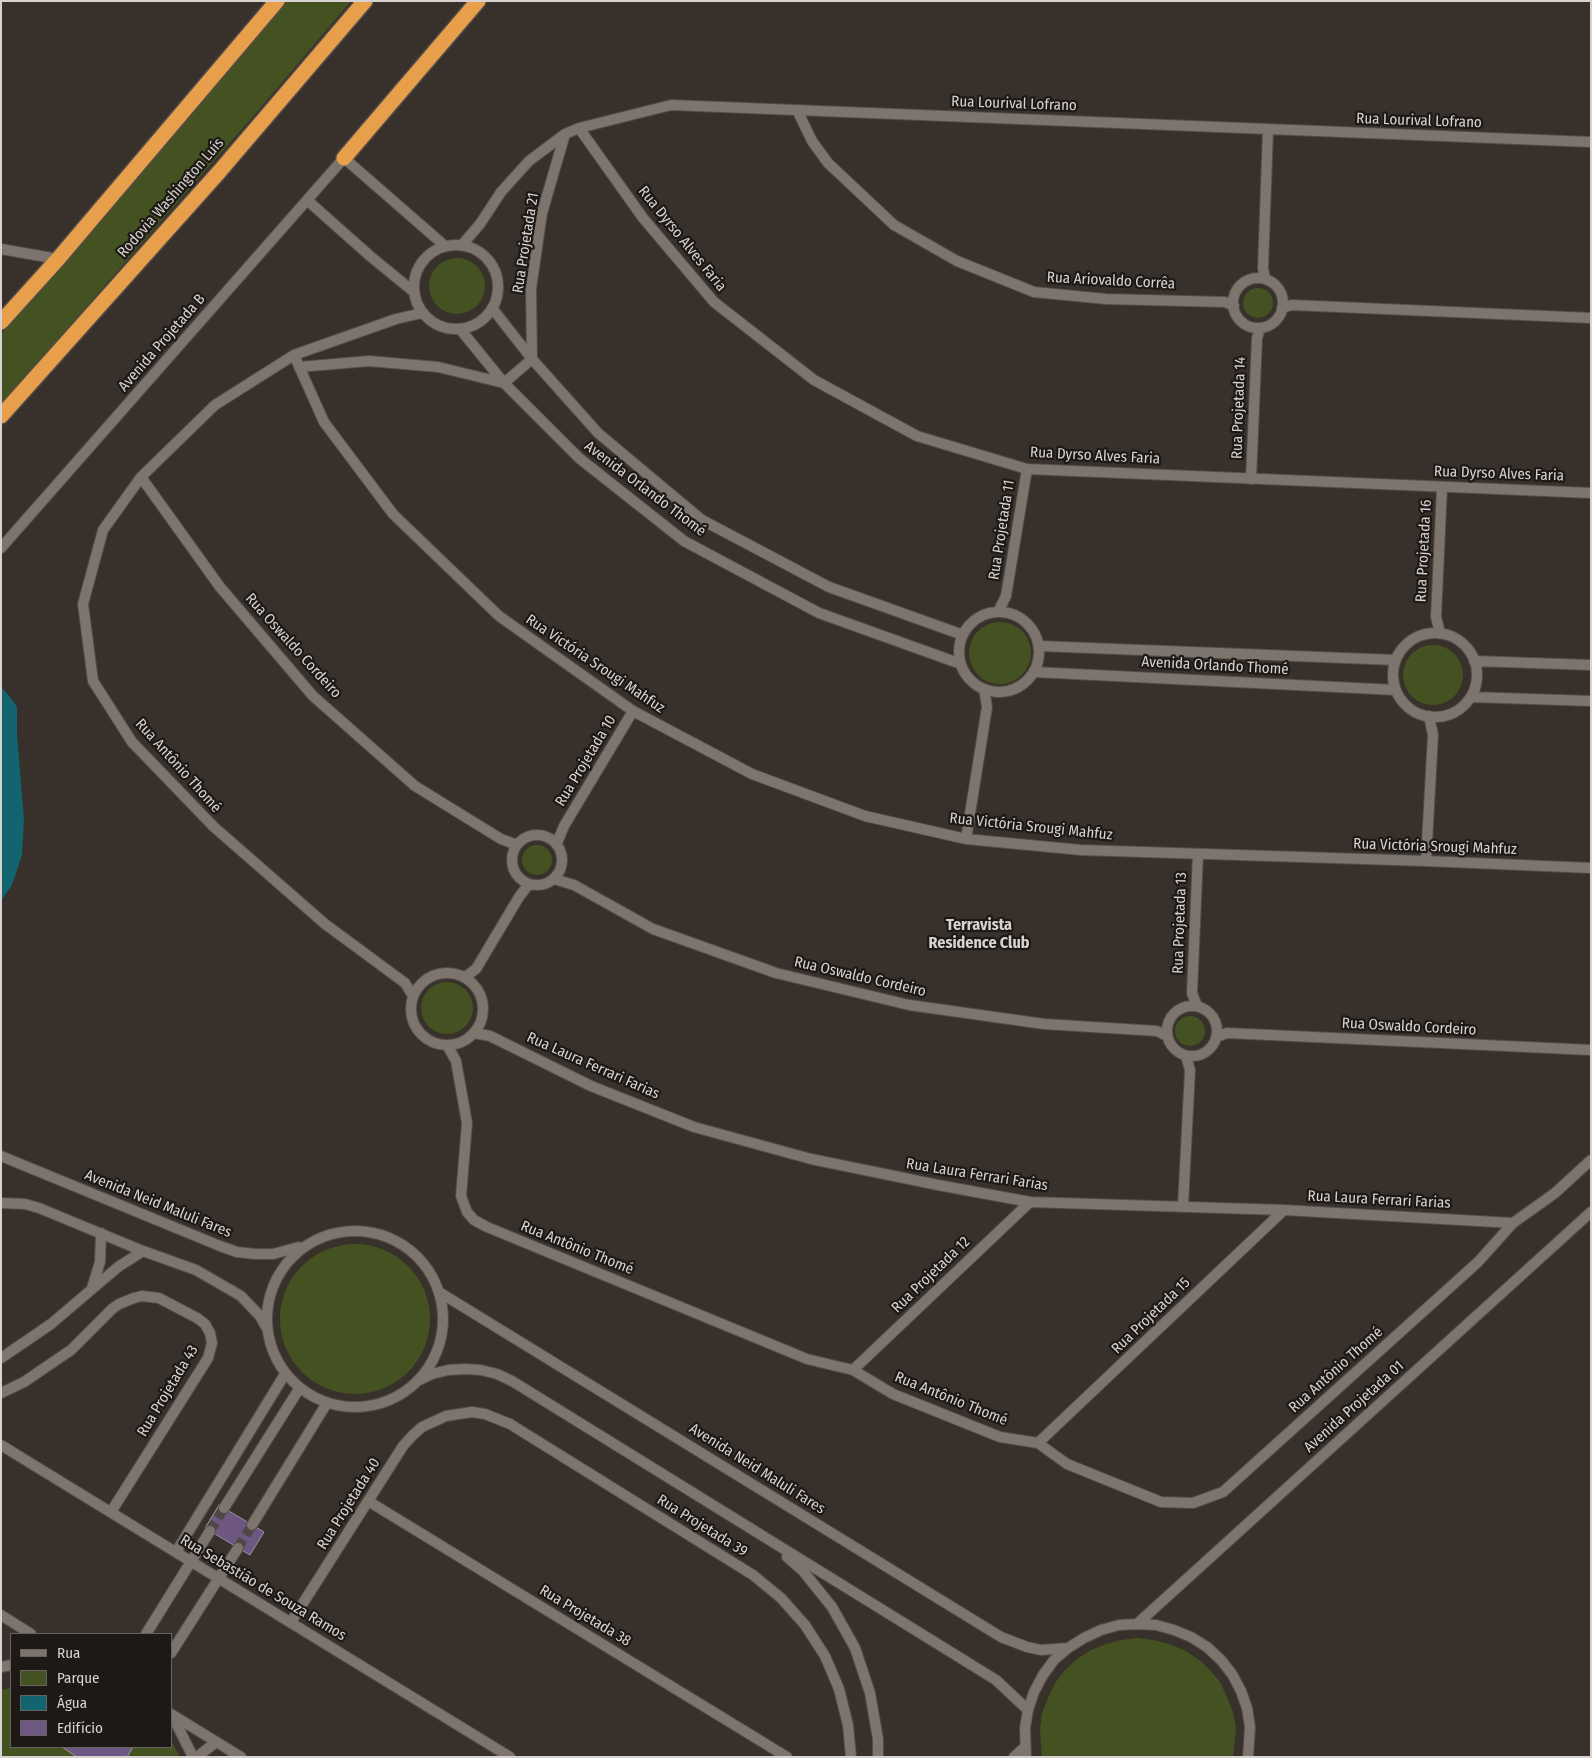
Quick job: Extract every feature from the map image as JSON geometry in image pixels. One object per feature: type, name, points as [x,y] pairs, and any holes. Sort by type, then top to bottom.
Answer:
[{"type":"highway","points":[[1,322],[58,259],[277,1]]},
{"type":"highway","name":"Rodovia Washington Luís","points":[[1,416],[219,172],[365,1]]},
{"type":"highway","points":[[344,158],[478,1]]},
{"type":"street","name":"Rua Lourival Lofrano","points":[[462,245],[480,224],[501,192],[529,161],[565,134],[579,128],[671,105],[1591,142]]},
{"type":"street","name":"Rua Ariovaldo Corrêa","points":[[797,110],[812,141],[828,164],[894,225],[956,261],[1034,292],[1106,299],[1231,302]]},
{"type":"street","name":"Rua Dyrso Alves Faria","points":[[579,128],[643,218],[714,302],[814,380],[917,436],[1027,469],[1591,493]]},
{"type":"street","points":[[1262,279],[1268,130]]},
{"type":"street","name":"Rua Projetada 21","points":[[532,359],[531,290],[542,214],[565,134]]},
{"type":"street","points":[[344,158],[445,246]]},
{"type":"street","name":"Avenida Projetada B","points":[[1,548],[344,158]]},
{"type":"street","points":[[307,200],[415,297]]},
{"type":"street","name":"Rua Lourival Lofrano","points":[[475,249],[480,224]]},
{"type":"street","points":[[462,245],[475,249],[486,257],[494,268],[498,282],[497,296],[492,308],[484,318],[473,326],[460,329],[446,328],[432,323],[422,313],[415,297],[415,277],[421,263],[431,252],[445,246],[462,245]]},
{"type":"street","points":[[1,249],[58,259]]},
{"type":"street","points":[[1262,279],[1277,287],[1286,304],[1275,321],[1257,331],[1240,320],[1231,302],[1237,290],[1243,284],[1250,280],[1262,279]]},
{"type":"street","name":"Rua Antônio Thomé","points":[[396,318],[415,297]]},
{"type":"street","points":[[1286,304],[1591,318]]},
{"type":"street","name":"Avenida Orlando Thomé","points":[[492,308],[532,359],[598,433],[702,520],[829,587],[963,635]]},
{"type":"street","name":"Rua Antônio Thomé","points":[[405,983],[325,924],[214,827],[132,742],[93,680],[83,604],[103,530],[142,477],[215,405],[294,355],[396,318],[422,313]]},
{"type":"street","name":"Avenida Orlando Thomé","points":[[460,329],[504,383],[579,458],[684,541],[818,613],[961,664]]},
{"type":"street","name":"Rua Projetada 14","points":[[1252,479],[1257,331]]},
{"type":"street","name":"Rua Victória Srougi Mahfuz","points":[[294,355],[324,422],[393,514],[499,616],[633,711],[752,774],[865,816],[966,839],[1081,850],[1591,868]]},
{"type":"street","points":[[299,367],[369,361],[438,368],[504,383],[532,359]]},
{"type":"street","name":"Rua Projetada 11","points":[[998,612],[1006,596],[1027,469]]},
{"type":"street","name":"Rua Oswaldo Cordeiro","points":[[142,477],[220,587],[313,696],[415,786],[515,849]]},
{"type":"street","name":"Rua Projetada 16","points":[[1440,633],[1436,618],[1442,487]]},
{"type":"street","name":"Rua Projetada 11","points":[[1006,596],[1009,614]]},
{"type":"street","points":[[998,612],[1020,618],[1029,625],[1039,646],[1034,672],[1027,681],[1018,688],[996,692],[984,689],[966,675],[961,664],[960,650],[963,635],[970,626],[987,614],[998,612]]},
{"type":"street","name":"Rua Projetada 16","points":[[1427,634],[1436,618]]},
{"type":"street","points":[[1440,633],[1452,636],[1461,642],[1469,651],[1477,673],[1475,685],[1463,706],[1441,716],[1429,716],[1408,708],[1396,690],[1393,675],[1396,660],[1401,650],[1408,643],[1417,637],[1440,633]]},
{"type":"street","name":"Avenida Orlando Thomé","points":[[1039,646],[1396,660]]},
{"type":"street","points":[[1474,661],[1591,665]]},
{"type":"street","name":"Avenida Orlando Thomé","points":[[1034,672],[1396,690]]},
{"type":"street","points":[[966,839],[987,707],[984,689]]},
{"type":"street","points":[[987,707],[996,692]]},
{"type":"street","points":[[1470,696],[1591,701]]},
{"type":"street","name":"Rua Projetada 10","points":[[553,840],[564,826],[633,711]]},
{"type":"street","points":[[1429,716],[1434,735]]},
{"type":"street","points":[[1426,861],[1434,735],[1441,716]]},
{"type":"street","points":[[540,834],[553,840],[562,852],[563,862],[557,875],[547,883],[538,885],[525,882],[513,868],[512,860],[515,849],[523,838],[532,835],[540,834]]},
{"type":"street","name":"Rua Projetada 13","points":[[1197,1006],[1192,993],[1198,854]]},
{"type":"street","name":"Rua Oswaldo Cordeiro","points":[[557,875],[653,929],[795,978],[908,1006],[1044,1024],[1167,1031]]},
{"type":"street","points":[[468,979],[476,969],[519,897],[525,882]]},
{"type":"street","points":[[440,973],[455,973],[468,979],[481,996],[483,1013],[481,1022],[474,1033],[462,1042],[447,1045],[437,1044],[428,1040],[417,1029],[411,1016],[413,996],[419,986],[426,979],[440,973]]},
{"type":"street","points":[[405,983],[419,986]]},
{"type":"street","points":[[405,983],[413,996]]},
{"type":"street","name":"Rua Projetada 13","points":[[1185,1007],[1192,993]]},
{"type":"street","points":[[1197,1006],[1210,1014],[1215,1020],[1220,1033],[1209,1050],[1191,1056],[1174,1049],[1169,1043],[1167,1031],[1174,1014],[1185,1007],[1197,1006]]},
{"type":"street","points":[[481,1022],[490,1036]]},
{"type":"street","name":"Rua Laura Ferrari Farias","points":[[474,1033],[490,1036],[591,1086],[694,1127],[811,1159],[1030,1202],[1284,1210],[1513,1223]]},
{"type":"street","name":"Rua Oswaldo Cordeiro","points":[[1220,1033],[1591,1050]]},
{"type":"street","name":"Rua Antônio Thomé","points":[[456,1061],[462,1042]]},
{"type":"street","name":"Rua Antônio Thomé","points":[[447,1045],[456,1061],[467,1123],[461,1196],[467,1212],[474,1220],[807,1359],[853,1370],[893,1394],[1000,1437],[1038,1443],[1067,1464],[1160,1502],[1193,1504],[1223,1492],[1478,1262],[1513,1223],[1555,1193],[1591,1160]]},
{"type":"street","points":[[1183,1206],[1191,1056]]},
{"type":"street","name":"Avenida Neid Maluli Fares","points":[[1,1156],[237,1252],[273,1254],[290,1251],[307,1244]]},
{"type":"street","name":"Rua Projetada 12","points":[[853,1370],[1030,1202]]},
{"type":"street","points":[[1,1203],[26,1204],[39,1208],[143,1251],[196,1270],[235,1292],[260,1316],[267,1329]]},
{"type":"street","name":"Rua Projetada 15","points":[[1038,1443],[1284,1210]]},
{"type":"street","name":"Avenida Projetada 01","points":[[1137,1624],[1591,1212]]},
{"type":"street","points":[[353,1230],[369,1232],[399,1242],[424,1263],[439,1292],[443,1323],[435,1355],[417,1381],[391,1400],[375,1405],[351,1408],[327,1403],[299,1388],[285,1374],[276,1360],[270,1345],[267,1329],[269,1296],[283,1267],[307,1244],[337,1232],[353,1230]]},
{"type":"street","points":[[92,1289],[100,1262],[101,1234]]},
{"type":"street","points":[[1,1358],[51,1324],[118,1267],[143,1251]]},
{"type":"street","name":"Avenida Neid Maluli Fares","points":[[439,1292],[1001,1637],[1020,1645],[1041,1650],[1068,1648]]},
{"type":"street","name":"Rua Projetada 43","points":[[1,1393],[24,1382],[71,1350],[112,1309],[134,1298],[142,1296],[159,1298],[197,1318],[208,1328],[211,1338],[208,1358],[111,1512]]},
{"type":"street","points":[[417,1381],[432,1374],[448,1370],[465,1369],[481,1370],[505,1378],[996,1680],[1028,1710]]},
{"type":"street","points":[[176,1552],[285,1374]]},
{"type":"street","points":[[224,1508],[299,1388]]},
{"type":"street","points":[[252,1525],[327,1403]]},
{"type":"street","name":"Rua Projetada 39","points":[[446,1416],[472,1412],[498,1418],[510,1424],[753,1575],[781,1598],[805,1625],[825,1656],[839,1689],[848,1725],[851,1757]]},
{"type":"street","name":"Rua Projetada 40","points":[[291,1622],[403,1446],[412,1436],[433,1420],[446,1416]]},
{"type":"street","name":"Rua Sebastião de Souza Ramos","points":[[1,1445],[510,1757]]},
{"type":"street","name":"Rua Projetada 38","points":[[368,1501],[787,1757]]},
{"type":"street","points":[[147,1633],[210,1531]]},
{"type":"street","points":[[768,1539],[803,1571],[832,1607],[855,1648],[870,1693],[878,1739],[878,1757]]},
{"type":"street","points":[[172,1650],[238,1548]]},
{"type":"street","points":[[1,1615],[30,1633]]},
{"type":"street","points":[[1014,1757],[1026,1752],[1025,1728],[1028,1710],[1034,1692],[1054,1660],[1068,1648],[1101,1630],[1119,1625],[1137,1624],[1156,1625],[1174,1630],[1199,1642],[1220,1660],[1232,1674],[1247,1708],[1250,1727],[1248,1757]]},
{"type":"street","points":[[172,1715],[241,1757]]},
{"type":"street","points":[[172,1716],[193,1757]]},
{"type":"street","points":[[198,1757],[216,1742]]},
{"type":"green space","points":[[286,1],[351,1],[256,113],[1,404],[1,334],[63,266]]},
{"type":"green space","points":[[452,258],[462,258],[477,266],[483,275],[485,286],[483,297],[477,306],[462,314],[452,314],[441,309],[434,302],[429,291],[429,281],[434,270],[441,263]]},
{"type":"green space","points":[[1258,288],[1269,292],[1273,303],[1269,314],[1258,318],[1247,314],[1243,303],[1247,292]]},
{"type":"green space","points":[[994,622],[1006,622],[1022,631],[1029,641],[1031,653],[1029,665],[1022,675],[1006,684],[994,684],[983,679],[974,670],[969,659],[969,647],[974,636],[983,627]]},
{"type":"green space","points":[[1427,645],[1439,645],[1455,653],[1461,663],[1463,675],[1461,687],[1455,697],[1439,705],[1427,705],[1411,697],[1403,681],[1403,669],[1411,653]]},
{"type":"green space","points":[[537,845],[548,849],[552,860],[548,871],[537,875],[526,871],[522,860],[526,849]]},
{"type":"green space","points":[[442,982],[452,982],[466,989],[473,1003],[473,1013],[466,1027],[452,1034],[442,1034],[432,1030],[425,1023],[421,1013],[421,1003],[425,993],[432,986]]},
{"type":"green space","points":[[1190,1016],[1201,1020],[1205,1031],[1201,1042],[1190,1046],[1179,1042],[1175,1031],[1179,1020]]},
{"type":"green space","points":[[355,1244],[384,1250],[408,1266],[424,1290],[430,1319],[424,1348],[408,1372],[384,1388],[355,1394],[326,1388],[302,1372],[286,1348],[280,1319],[286,1290],[302,1266],[326,1250]]},
{"type":"green space","points":[[1137,1638],[1154,1640],[1184,1650],[1198,1659],[1220,1682],[1233,1712],[1236,1728],[1233,1757],[1042,1757],[1040,1729],[1042,1713],[1055,1683],[1065,1670],[1091,1650],[1121,1640]]},
{"type":"green space","points":[[10,1688],[10,1748],[64,1748],[77,1757],[1,1757],[1,1690]]},
{"type":"green space","points":[[172,1743],[179,1755],[175,1757],[127,1757],[132,1748],[172,1748]]},
{"type":"water","points":[[1,687],[17,707],[17,735],[24,820],[22,855],[12,885],[1,901]]},
{"type":"building","points":[[219,1505],[264,1532],[250,1555],[205,1528]]},
{"type":"building","points":[[64,1748],[132,1748],[127,1757],[77,1757]]},
{"type":"tunnel","points":[[210,1531],[224,1508]]},
{"type":"tunnel","points":[[238,1548],[252,1525]]},
{"type":"district","name":"Terravista Residence Club","points":[[979,935]]}]
